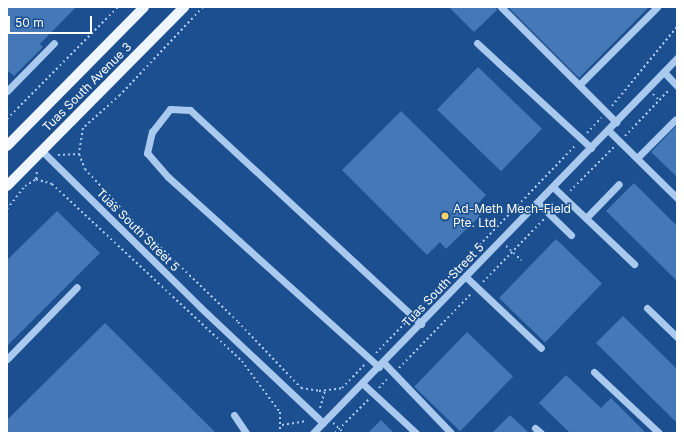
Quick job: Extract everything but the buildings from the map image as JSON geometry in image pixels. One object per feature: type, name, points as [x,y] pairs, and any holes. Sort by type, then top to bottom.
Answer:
[{"type":"main road","name":"Tuas South Avenue 3","points":[[7,146],[144,7]]},
{"type":"main road","name":"Tuas South Avenue 3","points":[[7,186],[184,7]]},
{"type":"street","points":[[501,7],[580,84],[616,122]]},
{"type":"street","points":[[580,84],[657,7]]},
{"type":"street","points":[[477,42],[591,148]]},
{"type":"street","points":[[7,92],[54,43]]},
{"type":"street","name":"Tuas South Street 5","points":[[313,433],[422,324],[677,58]]},
{"type":"street","points":[[664,72],[676,85]]},
{"type":"street","points":[[422,324],[190,110],[170,109],[152,132],[147,152],[168,177],[370,359],[381,364],[393,373],[451,433]]},
{"type":"street","points":[[637,158],[674,120]]},
{"type":"street","points":[[608,130],[677,198]]},
{"type":"street","name":"Tuas South Street 5","points":[[42,150],[200,307],[326,420]]},
{"type":"street","points":[[586,218],[619,184]]},
{"type":"street","points":[[553,187],[634,264]]},
{"type":"street","points":[[538,203],[571,235]]},
{"type":"street","points":[[466,277],[540,348]]},
{"type":"street","points":[[7,359],[77,287]]},
{"type":"street","points":[[647,308],[677,336]]},
{"type":"street","points":[[594,372],[659,433]]},
{"type":"street","points":[[362,383],[416,433]]},
{"type":"street","points":[[234,415],[246,433]]},
{"type":"path","points":[[7,119],[118,7]]},
{"type":"path","points":[[203,7],[120,95],[83,128],[79,154],[85,169],[128,216],[238,322],[301,388],[319,391],[342,388],[607,112],[677,27]]},
{"type":"path","points":[[564,197],[676,85]]},
{"type":"path","points":[[7,209],[25,186],[36,179],[52,184],[242,361],[280,412],[280,433]]},
{"type":"path","points":[[335,433],[549,214]]},
{"type":"path","points":[[500,242],[521,260]]},
{"type":"path","points":[[326,420],[344,433]]},
{"type":"place","name":"Ad-Meth Mech-Field Pte. Ltd.","points":[[445,216]]}]
